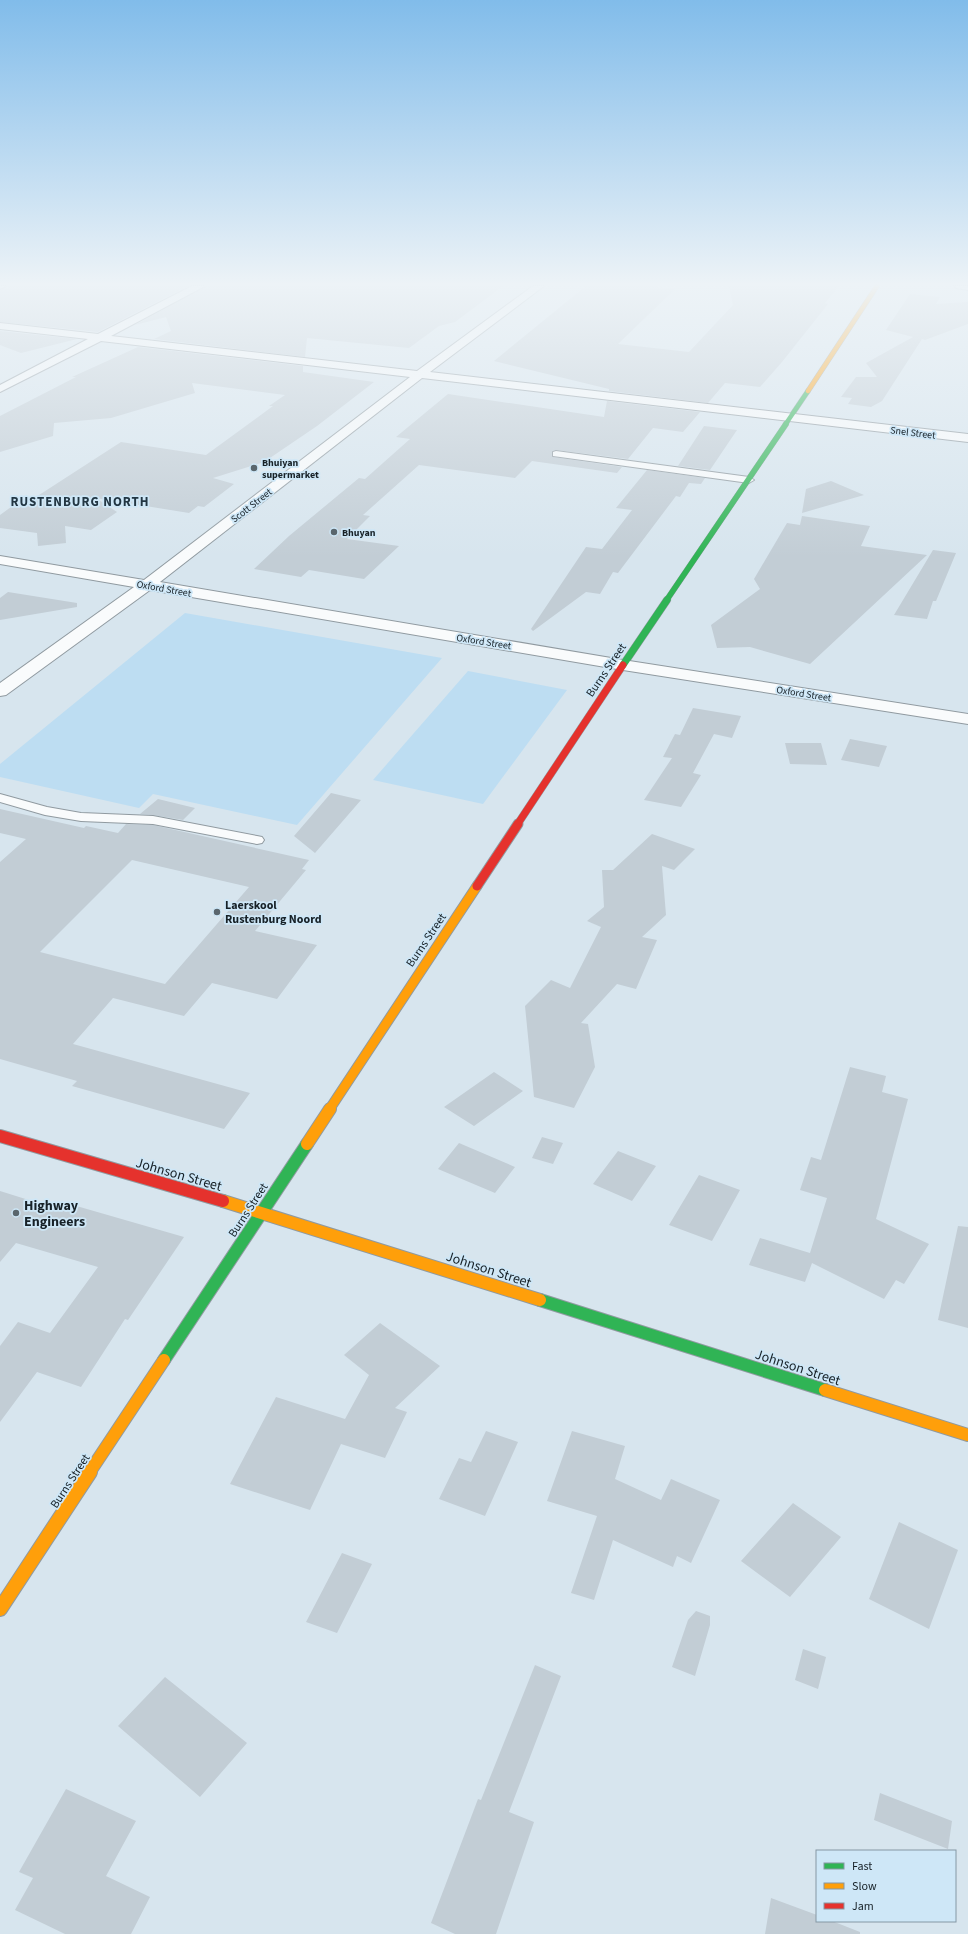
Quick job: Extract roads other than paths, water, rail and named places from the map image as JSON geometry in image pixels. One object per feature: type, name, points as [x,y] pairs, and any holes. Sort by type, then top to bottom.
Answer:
[{"type":"street","points":[[0,389],[25,376]]},
{"type":"street","name":"Scott Street","points":[[0,691],[146,585],[417,376]]},
{"type":"street","name":"Snel Street","points":[[430,376],[968,438]]},
{"type":"street","name":"Burns Street","points":[[0,1609],[623,665],[818,376]]},
{"type":"street","name":"Oxford Street","points":[[0,560],[623,665],[968,719]]},
{"type":"street","name":"Johnson Street","points":[[0,1136],[261,1212],[968,1435]]},
{"type":"lane","points":[[556,454],[749,480]]},
{"type":"lane","points":[[0,798],[44,811],[81,817],[153,820],[257,840]]},
{"type":"place","name":"Bhuiyan supermarket","points":[[254,468]]},
{"type":"place","name":"Bhuyan","points":[[334,532]]},
{"type":"place","name":"Laerskool Rustenburg Noord","points":[[217,912]]},
{"type":"place","name":"Highway Engineers","points":[[16,1213]]},
{"type":"district","name":"RUSTENBURG NORTH","points":[[80,501]]}]
